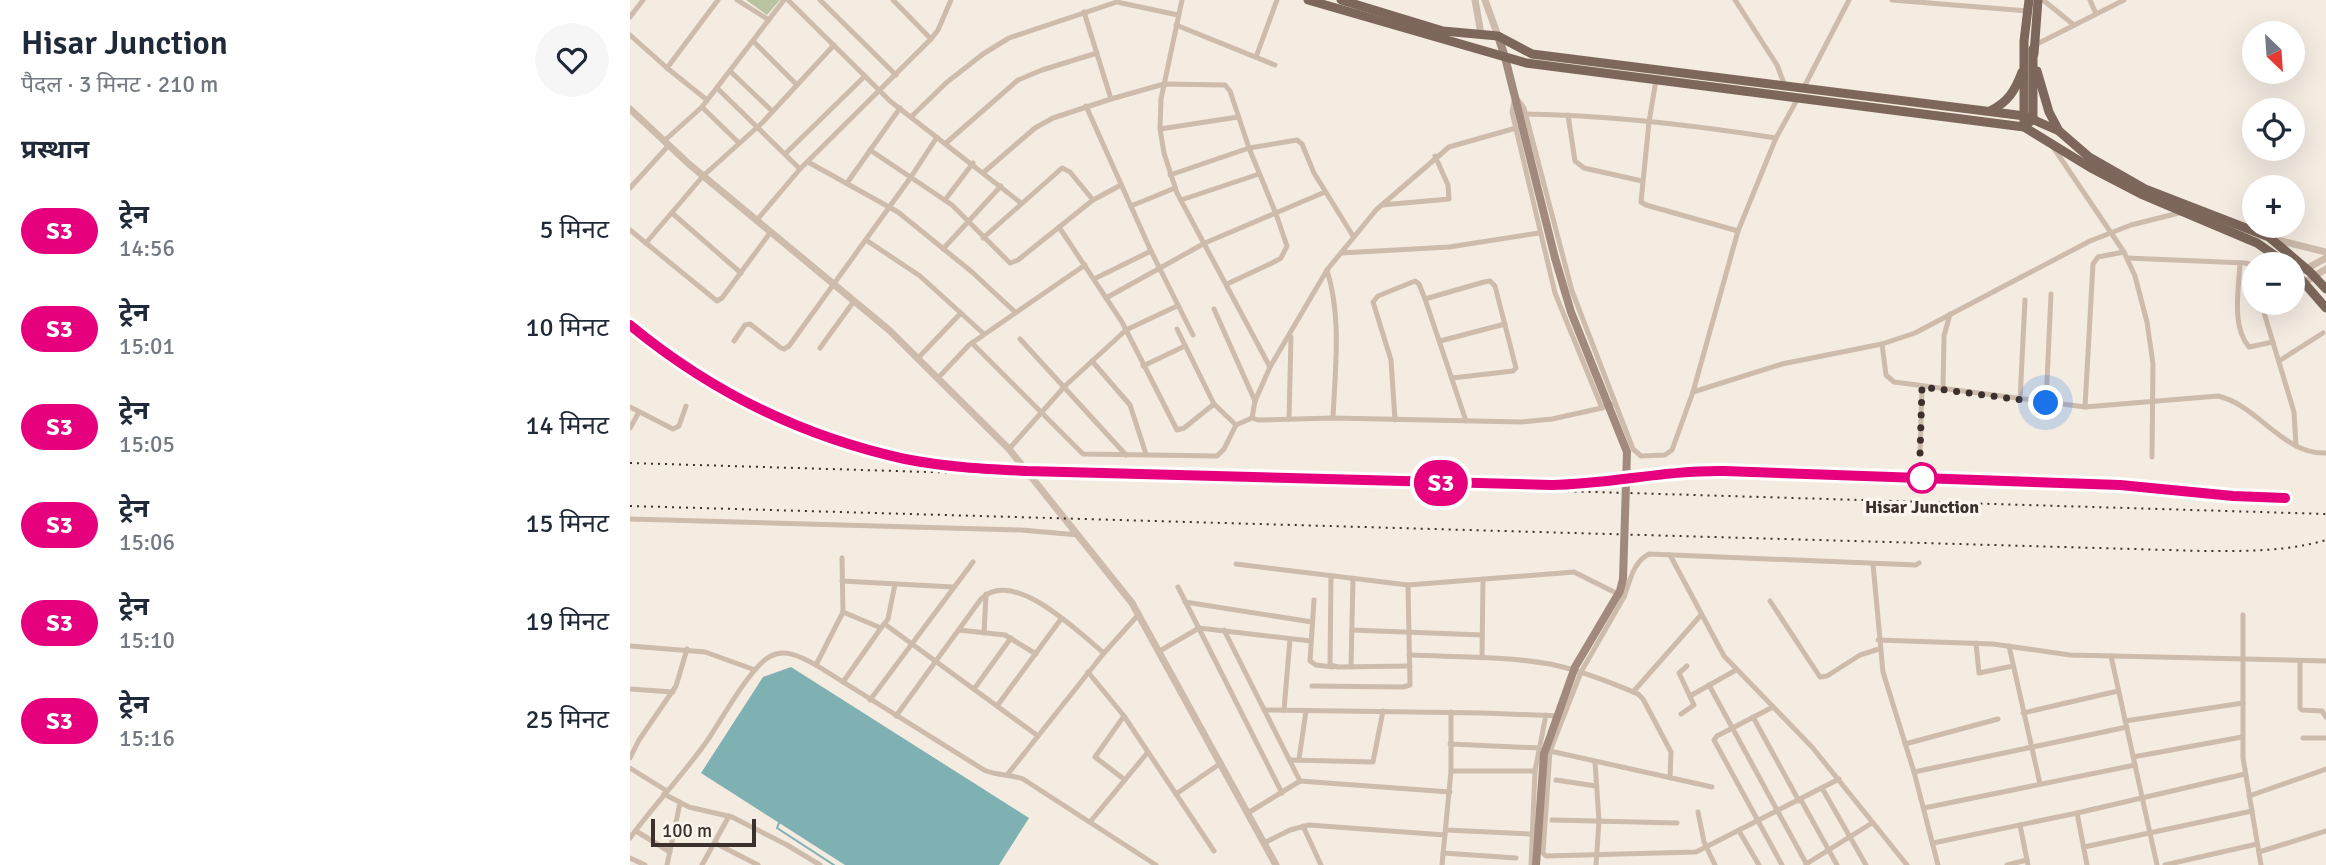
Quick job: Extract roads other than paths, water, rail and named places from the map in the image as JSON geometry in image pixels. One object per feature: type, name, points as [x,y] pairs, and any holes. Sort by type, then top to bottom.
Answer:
[{"type":"main road","points":[[1308,0],[1526,63],[2029,118],[2059,131],[2089,158],[2145,189],[2242,227]]},
{"type":"main road","points":[[1341,0],[1443,31],[1498,36],[1532,54],[1784,91]]},
{"type":"main road","points":[[2029,0],[2024,66],[2029,118]]},
{"type":"main road","points":[[2024,127],[2029,118],[2038,0]]},
{"type":"main road","points":[[1498,36],[1555,258],[1577,327],[1624,445],[1628,463],[1623,579],[1620,590],[1575,667],[1545,751],[1533,865]]},
{"type":"main road","points":[[2033,48],[2039,84],[2059,131]]},
{"type":"main road","points":[[1989,112],[2012,95],[2024,66]]},
{"type":"main road","points":[[1801,93],[2024,127],[2091,168],[2141,194],[2257,243],[2270,252]]},
{"type":"main road","points":[[2270,238],[2326,289]]},
{"type":"main road","points":[[2305,283],[2326,308]]},
{"type":"street","points":[[630,16],[643,0]]},
{"type":"street","points":[[667,68],[718,0]]},
{"type":"street","points":[[737,0],[769,20]]},
{"type":"street","points":[[630,188],[666,143],[702,107],[786,0],[880,91],[1021,203]]},
{"type":"street","points":[[820,0],[896,75]]},
{"type":"street","points":[[893,0],[931,39]]},
{"type":"street","points":[[756,220],[800,169],[931,39],[938,30],[951,0]]},
{"type":"street","points":[[1091,0],[1087,11],[1111,99]]},
{"type":"street","points":[[1182,0],[1164,84],[1160,129],[1170,174],[1181,200],[1270,367]]},
{"type":"street","points":[[1256,57],[1276,0]]},
{"type":"street","points":[[1475,0],[1481,34]]},
{"type":"street","points":[[1485,0],[1498,36]]},
{"type":"street","points":[[1735,0],[1777,65],[1784,91]]},
{"type":"street","points":[[1601,408],[1555,293],[1511,106],[1515,96],[1525,114],[1572,291],[1634,452],[1640,456],[1665,455],[1672,450],[1693,392],[1738,230],[1776,138],[1849,0]]},
{"type":"street","points":[[1892,0],[1957,3],[2028,11]]},
{"type":"street","points":[[2043,0],[2074,25]]},
{"type":"street","points":[[2090,0],[2096,14]]},
{"type":"street","points":[[2033,48],[2124,0]]},
{"type":"street","points":[[911,117],[946,83],[1001,42],[1104,3],[1128,3],[1178,15]]},
{"type":"street","points":[[1177,25],[1275,65]]},
{"type":"street","points":[[630,35],[707,100]]},
{"type":"street","points":[[753,41],[797,85]]},
{"type":"street","points":[[646,243],[703,176],[757,127],[834,46]]},
{"type":"street","points":[[946,143],[1018,80],[1097,53]]},
{"type":"street","points":[[730,71],[772,111]]},
{"type":"street","points":[[785,154],[865,76]]},
{"type":"street","points":[[1656,79],[1648,122],[1642,181],[1643,204],[1738,230]]},
{"type":"street","points":[[984,172],[1035,128],[1086,106],[1164,84],[1226,85],[1287,246],[1274,262],[1227,284]]},
{"type":"street","points":[[717,88],[800,169]]},
{"type":"street","points":[[1086,106],[1151,251],[1193,335]]},
{"type":"street","points":[[702,107],[739,143]]},
{"type":"street","points":[[847,183],[900,108]]},
{"type":"street","points":[[630,109],[703,176],[918,358],[1009,449],[1139,614],[1276,865]]},
{"type":"street","points":[[1525,114],[1648,122],[1776,138]]},
{"type":"street","points":[[1568,115],[1575,162],[1584,168],[1642,181]]},
{"type":"street","points":[[1160,129],[1238,117]]},
{"type":"street","points":[[1252,418],[1255,401],[1270,367],[1327,270],[1353,236],[1382,205],[1449,146],[1516,128]]},
{"type":"street","points":[[734,341],[745,326],[750,324],[781,348],[787,349],[912,177],[937,137]]},
{"type":"street","points":[[1170,174],[1249,148],[1300,141],[1325,192],[1353,236]]},
{"type":"street","points":[[2049,141],[2125,255],[2136,276],[2147,322],[2153,365],[2152,457]]},
{"type":"street","points":[[870,150],[945,200],[1006,261],[1014,262],[1093,200],[1121,185]]},
{"type":"street","points":[[1382,205],[1449,199],[1448,185],[1435,156]]},
{"type":"street","points":[[808,162],[889,207],[943,249],[1015,312]]},
{"type":"street","points":[[945,200],[973,163]]},
{"type":"street","points":[[983,238],[1062,168],[1070,172],[1093,200]]},
{"type":"street","points":[[1181,200],[1259,174]]},
{"type":"street","points":[[630,175],[637,180]]},
{"type":"street","points":[[943,249],[1000,186]]},
{"type":"street","points":[[1131,206],[1175,188]]},
{"type":"street","points":[[1106,298],[1205,243],[1325,192]]},
{"type":"street","points":[[1693,392],[1782,364],[1882,344],[1915,333],[2110,233],[2185,212]]},
{"type":"street","points":[[672,213],[741,273]]},
{"type":"street","points":[[1059,227],[1126,330],[1177,430],[1184,428],[1214,404]]},
{"type":"street","points":[[630,230],[714,301],[722,298],[771,233]]},
{"type":"street","points":[[1340,253],[1450,247],[1539,233]]},
{"type":"street","points":[[2273,238],[2326,252]]},
{"type":"street","points":[[866,240],[920,276],[984,334]]},
{"type":"street","points":[[1094,279],[1151,251]]},
{"type":"street","points":[[2085,407],[2092,269],[2098,257],[2125,255],[2240,262],[2238,304],[2242,337],[2249,347],[2273,342]]},
{"type":"street","points":[[2306,268],[2326,258]]},
{"type":"street","points":[[938,377],[972,343],[1085,265]]},
{"type":"street","points":[[2305,275],[2314,276],[2326,269]]},
{"type":"street","points":[[1327,270],[1337,315],[1333,418]]},
{"type":"street","points":[[1395,420],[1391,360],[1373,302],[1378,296],[1415,281],[1419,284],[1440,341],[1465,421]]},
{"type":"street","points":[[1425,299],[1490,281],[1495,286],[1516,365],[1515,370],[1452,378]]},
{"type":"street","points":[[2046,403],[2051,294]]},
{"type":"street","points":[[2020,400],[2025,300]]},
{"type":"street","points":[[820,348],[853,301]]},
{"type":"street","points":[[1009,449],[1065,386],[1126,330],[1177,306]]},
{"type":"street","points":[[1214,309],[1255,401]]},
{"type":"street","points":[[918,358],[961,313]]},
{"type":"street","points":[[1943,389],[1944,336],[1950,314]]},
{"type":"street","points":[[2266,315],[2294,412],[2296,446]]},
{"type":"street","points":[[1934,323],[1944,336]]},
{"type":"street","points":[[1440,341],[1505,324]]},
{"type":"street","points":[[1177,329],[1214,404],[1236,425]]},
{"type":"street","points":[[1289,419],[1291,334]]},
{"type":"street","points":[[2279,361],[2322,334]]},
{"type":"street","points":[[1020,339],[1126,455]]},
{"type":"street","points":[[972,343],[1083,454],[1217,456],[1224,450],[1236,425],[1252,418]]},
{"type":"street","points":[[1882,344],[1885,369],[1889,379],[1894,382],[2085,407],[2203,396],[2228,398],[2296,446],[2313,453],[2326,453]]},
{"type":"street","points":[[1143,366],[1185,346]]},
{"type":"street","points":[[1092,360],[1130,405],[1146,454]]},
{"type":"street","points":[[1920,454],[1922,387]]},
{"type":"street","points":[[1252,418],[1258,421],[1333,418],[1536,422],[1615,404]]},
{"type":"street","points":[[630,407],[676,428],[686,406]]},
{"type":"street","points":[[630,428],[639,412]]},
{"type":"street","points":[[630,519],[953,527],[1079,536]]},
{"type":"street","points":[[1533,865],[1531,834],[1535,771],[1564,717],[1581,672],[1624,597],[1635,568],[1644,557],[1649,554],[1873,564],[1919,563]]},
{"type":"street","points":[[1670,555],[1713,639],[1735,670],[1812,747],[1908,865]]},
{"type":"street","points":[[817,665],[844,612],[842,558]]},
{"type":"street","points":[[870,699],[974,562]]},
{"type":"street","points":[[1236,564],[1408,585],[1574,572],[1624,597]]},
{"type":"street","points":[[1873,564],[1883,672],[1914,772],[1938,865]]},
{"type":"street","points":[[1331,576],[1329,661],[1333,667]]},
{"type":"street","points":[[1351,667],[1353,579]]},
{"type":"street","points":[[1482,658],[1483,579]]},
{"type":"street","points":[[842,580],[953,587]]},
{"type":"street","points":[[843,682],[884,627],[895,584]]},
{"type":"street","points":[[1312,686],[1408,687],[1411,682],[1408,585]]},
{"type":"street","points":[[1178,587],[1282,793]]},
{"type":"street","points":[[896,716],[986,594],[999,590],[1023,594],[1041,602],[1104,653]]},
{"type":"street","points":[[984,633],[986,594]]},
{"type":"street","points":[[1314,600],[1310,661],[1313,664],[1333,667],[1410,666]]},
{"type":"street","points":[[1770,601],[1820,677],[1827,676],[1860,655],[1879,649]]},
{"type":"street","points":[[1185,602],[1312,622]]},
{"type":"street","points":[[844,612],[884,627],[913,643],[1038,736]]},
{"type":"street","points":[[1007,775],[1088,672],[1139,614]]},
{"type":"street","points":[[1633,692],[1701,615]]},
{"type":"street","points":[[2243,615],[2242,737],[2245,774],[2261,865]]},
{"type":"street","points":[[997,706],[1061,619]]},
{"type":"street","points":[[1158,652],[1199,628],[1311,641]]},
{"type":"street","points":[[959,630],[1011,638],[1036,654]]},
{"type":"street","points":[[1352,630],[1482,635]]},
{"type":"street","points":[[1224,631],[1300,780]]},
{"type":"street","points":[[974,689],[1011,638]]},
{"type":"street","points":[[1284,710],[1290,639]]},
{"type":"street","points":[[1878,640],[1976,643],[2070,655],[2326,661]]},
{"type":"street","points":[[1976,643],[1979,673],[2013,666]]},
{"type":"street","points":[[630,646],[705,652],[755,670]]},
{"type":"street","points":[[2009,646],[2040,785]]},
{"type":"street","points":[[630,758],[639,740],[673,692],[687,649]]},
{"type":"street","points":[[630,838],[706,741],[755,670],[765,659],[784,653],[817,665],[984,770],[1023,779],[1156,865]]},
{"type":"street","points":[[1409,655],[1551,664],[1581,672],[1633,692],[1643,699],[1669,747],[1672,757],[1670,778]]},
{"type":"street","points":[[2111,656],[2157,865]]},
{"type":"street","points":[[2300,661],[2300,708],[2322,711],[2326,717]]},
{"type":"street","points":[[1681,715],[1693,707],[1679,673],[1687,666]]},
{"type":"street","points":[[1690,696],[1735,670]]},
{"type":"street","points":[[1088,672],[1124,716],[1214,851]]},
{"type":"street","points":[[1709,685],[1806,864],[1872,823]]},
{"type":"street","points":[[630,689],[673,692]]},
{"type":"street","points":[[2023,713],[2118,691]]},
{"type":"street","points":[[1914,772],[2126,724],[2243,703]]},
{"type":"street","points":[[1773,707],[1732,727],[1714,740],[1782,865]]},
{"type":"street","points":[[1266,710],[1451,712],[1564,717]]},
{"type":"street","points":[[1300,759],[1306,711]]},
{"type":"street","points":[[1290,760],[1373,762],[1383,711]]},
{"type":"street","points":[[1442,865],[1450,792],[1451,712]]},
{"type":"street","points":[[1546,715],[1543,853],[1550,858],[1685,854],[1706,848],[1839,779]]},
{"type":"street","points":[[1124,716],[1095,757],[1125,780]]},
{"type":"street","points":[[1753,717],[1837,865]]},
{"type":"street","points":[[1905,744],[1998,719]]},
{"type":"street","points":[[2133,757],[2242,737]]},
{"type":"street","points":[[2303,738],[2326,738]]},
{"type":"street","points":[[630,739],[639,740]]},
{"type":"street","points":[[1450,744],[1545,751],[1712,787]]},
{"type":"street","points":[[1090,822],[1148,752]]},
{"type":"street","points":[[1595,762],[1599,821],[1596,865]]},
{"type":"street","points":[[1176,794],[1221,763]]},
{"type":"street","points":[[1924,808],[2135,765]]},
{"type":"street","points":[[630,768],[680,803],[729,816],[820,865]]},
{"type":"street","points":[[2249,796],[2325,770],[2326,778]]},
{"type":"street","points":[[1451,772],[1535,771]]},
{"type":"street","points":[[1933,843],[2245,774]]},
{"type":"street","points":[[1248,813],[1300,780],[1450,792]]},
{"type":"street","points":[[1556,780],[1596,786]]},
{"type":"street","points":[[1822,788],[1866,865]]},
{"type":"street","points":[[667,865],[680,803]]},
{"type":"street","points":[[2084,847],[2252,811]]},
{"type":"street","points":[[1698,812],[1706,848],[1715,865]]},
{"type":"street","points":[[2077,813],[2087,865]]},
{"type":"street","points":[[702,865],[729,816]]},
{"type":"street","points":[[1552,820],[1677,822]]},
{"type":"street","points":[[1264,843],[1303,826],[1315,825],[1445,833],[1531,834]]},
{"type":"street","points":[[2007,865],[2028,863],[2020,825]]},
{"type":"street","points":[[1303,826],[1321,865]]},
{"type":"street","points":[[636,831],[670,852]]},
{"type":"street","points":[[1739,831],[1759,865]]},
{"type":"street","points":[[2259,852],[2326,831]]},
{"type":"street","points":[[715,843],[758,865]]},
{"type":"street","points":[[2165,865],[2258,844]]},
{"type":"street","points":[[1443,853],[1517,858]]},
{"type":"street","points":[[630,858],[645,865]]},
{"type":"water","points":[[791,667],[1029,818],[999,865],[845,865],[701,773],[763,677]]},
{"type":"waterway","points":[[779,823],[777,828],[834,865]]},
{"type":"railway","points":[[630,325],[702,376],[781,419],[866,450],[953,466]]},
{"type":"railway","points":[[630,463],[2326,514]]},
{"type":"railway","points":[[1582,484],[1677,473],[1724,471],[2120,485],[2285,498]]},
{"type":"railway","points":[[630,506],[2202,551],[2280,549],[2326,540]]},
{"type":"train","name":"S3","points":[[630,325],[690,370],[764,411],[852,445],[906,459],[947,465],[1027,471],[1552,485],[1724,471],[2120,485],[2285,498]]},
{"type":"place","name":"Hisar Junction","points":[[1922,478]]}]
